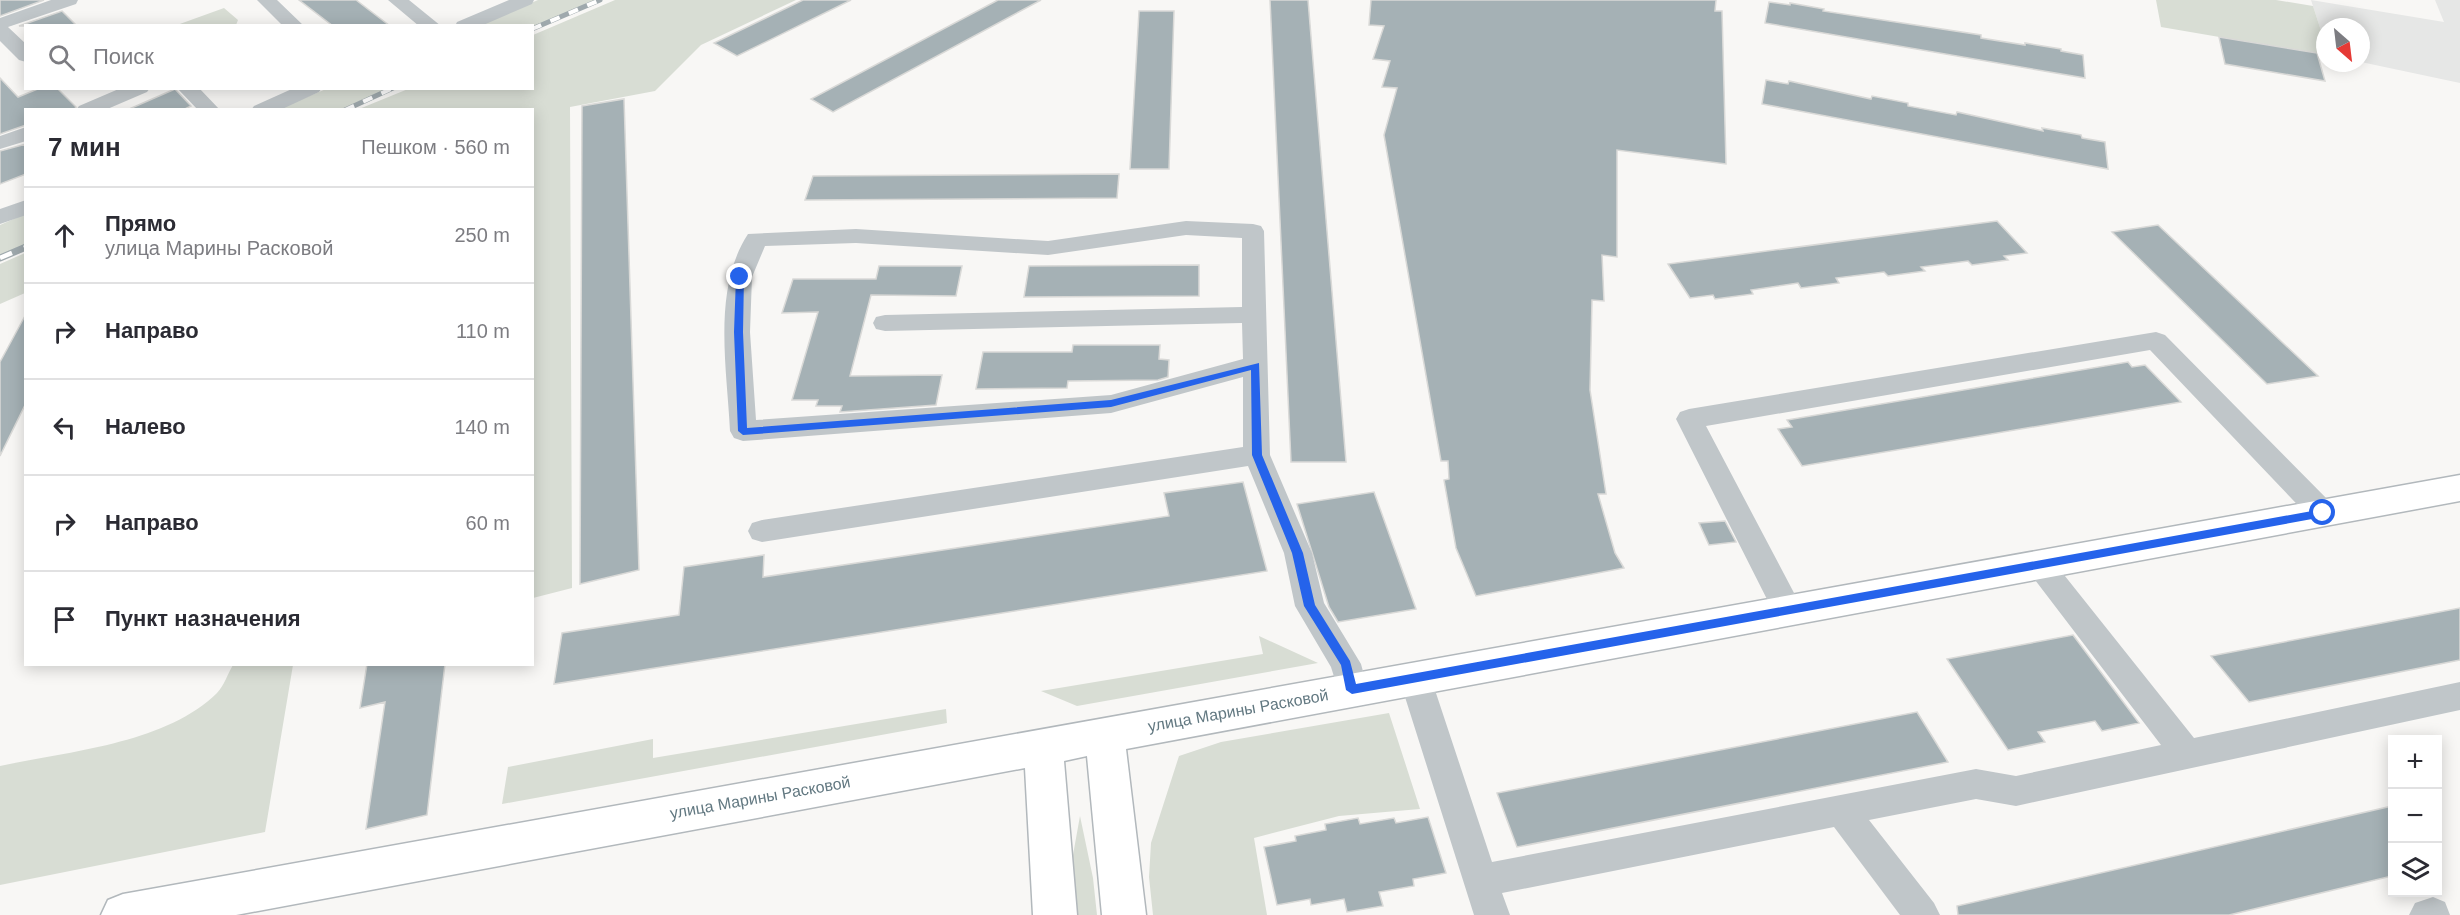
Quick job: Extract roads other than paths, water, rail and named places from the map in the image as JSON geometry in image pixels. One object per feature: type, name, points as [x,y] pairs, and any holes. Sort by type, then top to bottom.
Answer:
[{"type":"main road","name":"улица Марины Расковой","points":[[123,915],[2460,488]]},
{"type":"main road","points":[[1105,735],[1124,915]]},
{"type":"main road","points":[[1043,746],[1055,915]]},
{"type":"street","points":[[0,24],[69,0]]},
{"type":"street","points":[[266,0],[294,24]]},
{"type":"street","points":[[397,0],[429,24]]},
{"type":"street","points":[[469,24],[525,0]]},
{"type":"street","points":[[0,30],[24,54]]},
{"type":"street","points":[[93,100],[132,90]]},
{"type":"street","points":[[189,90],[208,108]]},
{"type":"street","points":[[266,108],[307,90]]},
{"type":"street","points":[[0,143],[24,134]]},
{"type":"street","points":[[0,217],[24,208]]},
{"type":"street","points":[[1255,365],[1111,404],[743,431],[738,332],[740,277],[756,239],[856,236],[1048,248],[1186,228],[1253,231],[1257,455],[1298,553],[1310,606],[1346,664],[1352,690]]},
{"type":"street","points":[[885,323],[1254,315]]},
{"type":"street","points":[[1788,610],[1689,419],[2156,341],[2323,513]]},
{"type":"street","points":[[762,531],[1257,455]]},
{"type":"street","points":[[2039,564],[2187,754]]},
{"type":"street","points":[[1415,678],[1492,915]]},
{"type":"street","points":[[1481,881],[1976,784],[2016,790],[2460,696]]},
{"type":"street","points":[[1840,810],[1922,915]]},
{"type":"railway","points":[[534,28],[600,0]]},
{"type":"railway","points":[[349,108],[389,90]]},
{"type":"railway","points":[[0,258],[24,248]]}]
